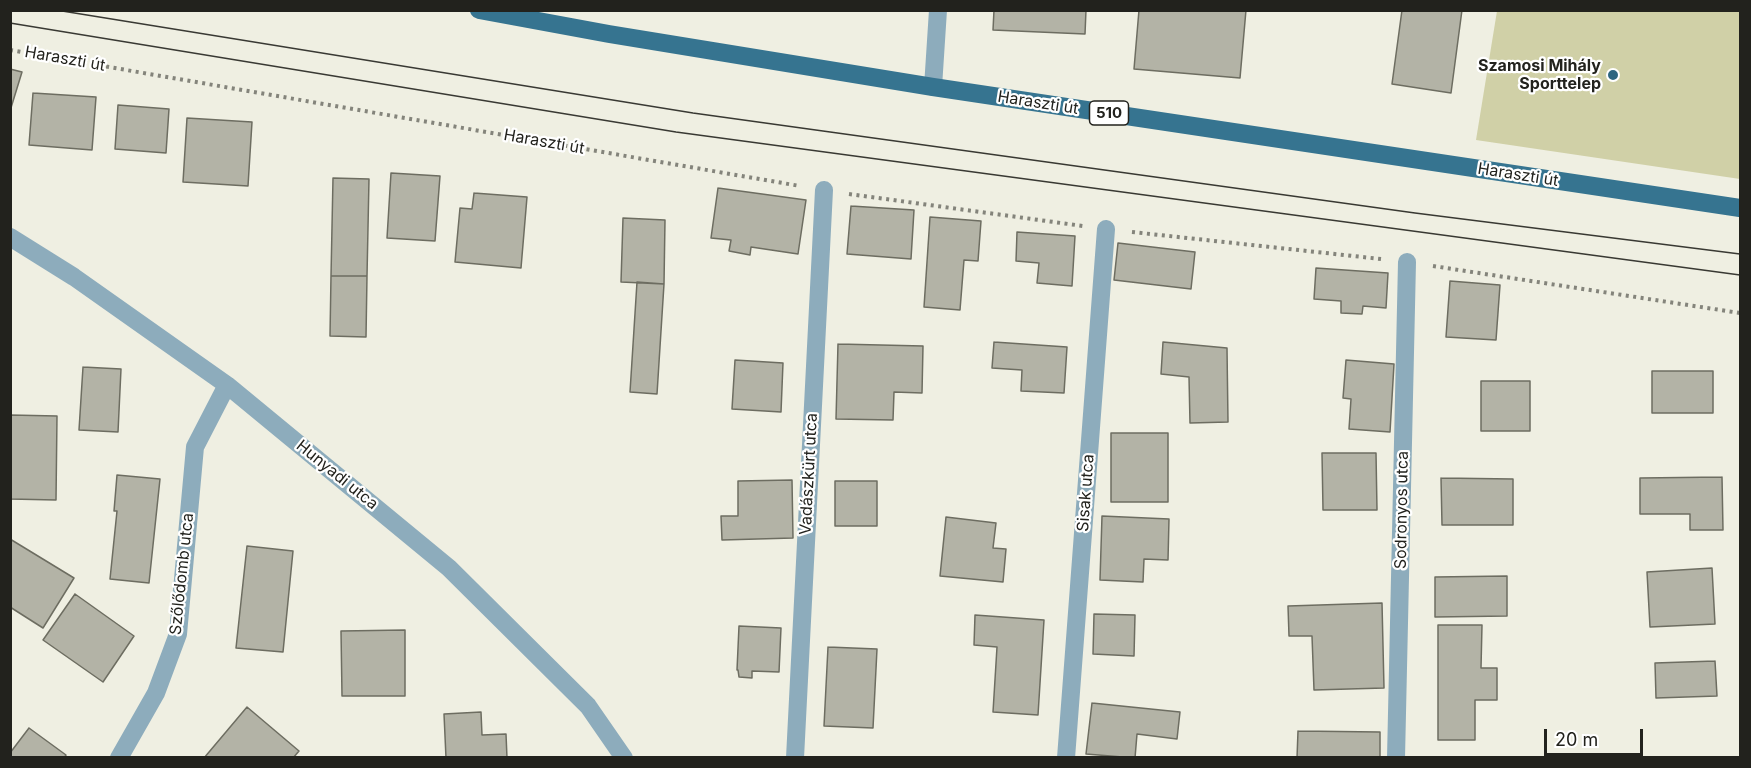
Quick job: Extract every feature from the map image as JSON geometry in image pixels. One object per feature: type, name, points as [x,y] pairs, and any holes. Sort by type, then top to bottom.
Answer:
[{"type":"main road","name":"Haraszti út","points":[[479,10],[621,36],[933,87],[1740,208]]},
{"type":"street","points":[[933,87],[938,10]]},
{"type":"street","name":"Vadászkürt utca","points":[[795,758],[824,190]]},
{"type":"street","name":"Sisak utca","points":[[1066,758],[1106,229]]},
{"type":"street","name":"Hunyadi utca","points":[[10,237],[74,277],[227,385],[449,568],[588,706],[624,758]]},
{"type":"street","name":"Sodronyos utca","points":[[1396,758],[1407,262]]},
{"type":"street","name":"Szőlődomb utca","points":[[119,758],[156,693],[178,634],[195,447],[227,385]]},
{"type":"path","name":"Haraszti út","points":[[10,50],[824,190],[1186,239],[1407,262],[1740,313]]},
{"type":"green space","name":"Szamosi Mihály Sporttelep","points":[[1497,11],[1740,11],[1740,179],[1476,140]]},
{"type":"building","points":[[994,10],[1086,10],[1085,34],[993,30]]},
{"type":"building","points":[[1139,10],[1246,10],[1240,78],[1134,69]]},
{"type":"building","points":[[1402,10],[1462,10],[1451,93],[1392,84]]},
{"type":"building","points":[[10,69],[22,72],[10,111]]},
{"type":"building","points":[[33,93],[96,97],[92,150],[29,145]]},
{"type":"building","points":[[118,105],[169,109],[166,153],[115,149]]},
{"type":"building","points":[[187,118],[252,122],[248,186],[183,182]]},
{"type":"building","points":[[391,173],[440,176],[435,241],[387,238]]},
{"type":"building","points":[[333,178],[369,179],[367,276],[331,276]]},
{"type":"building","points":[[718,188],[806,200],[798,254],[751,247],[750,255],[729,251],[731,240],[711,238]]},
{"type":"building","points":[[474,193],[527,197],[521,268],[455,262],[460,208],[472,209]]},
{"type":"building","points":[[851,206],[914,210],[911,259],[847,254]]},
{"type":"building","points":[[930,217],[981,221],[978,261],[964,260],[960,310],[924,307]]},
{"type":"building","points":[[623,218],[665,220],[664,284],[621,282]]},
{"type":"building","points":[[1017,232],[1075,236],[1072,286],[1037,283],[1039,263],[1016,261]]},
{"type":"building","points":[[1118,243],[1195,252],[1191,289],[1114,280]]},
{"type":"building","points":[[1316,268],[1388,273],[1386,308],[1363,306],[1362,314],[1341,313],[1341,301],[1314,299]]},
{"type":"building","points":[[331,276],[367,276],[366,337],[330,336]]},
{"type":"building","points":[[1450,281],[1500,285],[1496,340],[1446,337]]},
{"type":"building","points":[[637,282],[664,284],[657,394],[630,392]]},
{"type":"building","points":[[994,342],[1067,347],[1064,393],[1021,391],[1022,370],[992,368]]},
{"type":"building","points":[[1163,342],[1227,348],[1228,422],[1190,423],[1189,377],[1161,374]]},
{"type":"building","points":[[838,344],[923,346],[922,393],[894,392],[893,420],[836,419]]},
{"type":"building","points":[[735,360],[783,363],[781,412],[732,409]]},
{"type":"building","points":[[1346,360],[1394,364],[1390,432],[1349,429],[1351,399],[1343,398]]},
{"type":"building","points":[[83,367],[121,369],[118,432],[79,430]]},
{"type":"building","points":[[1652,371],[1713,371],[1713,413],[1652,413]]},
{"type":"building","points":[[1481,381],[1530,381],[1530,431],[1481,431]]},
{"type":"building","points":[[10,415],[57,416],[56,500],[10,499]]},
{"type":"building","points":[[1111,433],[1168,433],[1168,502],[1111,502]]},
{"type":"building","points":[[1322,453],[1376,453],[1377,510],[1323,510]]},
{"type":"building","points":[[117,475],[160,479],[149,583],[110,579],[117,511],[114,511]]},
{"type":"building","points":[[1722,477],[1723,530],[1690,530],[1690,514],[1640,514],[1640,478]]},
{"type":"building","points":[[1441,478],[1513,479],[1513,525],[1442,525]]},
{"type":"building","points":[[792,480],[793,538],[722,540],[721,516],[738,516],[738,481]]},
{"type":"building","points":[[835,481],[877,481],[877,526],[835,526]]},
{"type":"building","points":[[1102,516],[1169,519],[1168,560],[1144,559],[1143,582],[1100,580]]},
{"type":"building","points":[[946,517],[996,523],[993,548],[1006,549],[1003,582],[940,576]]},
{"type":"building","points":[[10,539],[74,578],[43,628],[10,607]]},
{"type":"building","points":[[247,546],[293,551],[283,652],[236,648]]},
{"type":"building","points":[[1712,568],[1715,624],[1650,627],[1647,572]]},
{"type":"building","points":[[1507,576],[1507,616],[1435,617],[1435,577]]},
{"type":"building","points":[[75,594],[134,636],[103,682],[43,640]]},
{"type":"building","points":[[1382,603],[1384,688],[1314,690],[1312,636],[1289,636],[1288,606]]},
{"type":"building","points":[[1094,614],[1135,615],[1134,656],[1093,654]]},
{"type":"building","points":[[975,615],[1044,620],[1038,715],[993,712],[997,647],[974,645]]},
{"type":"building","points":[[1438,625],[1482,625],[1481,668],[1497,668],[1497,700],[1475,700],[1475,740],[1438,740]]},
{"type":"building","points":[[739,626],[781,628],[779,672],[752,671],[752,678],[739,677],[737,670]]},
{"type":"building","points":[[405,630],[405,696],[342,696],[341,631]]},
{"type":"building","points":[[828,647],[877,649],[873,728],[824,726]]},
{"type":"building","points":[[1715,661],[1717,696],[1656,698],[1655,663]]},
{"type":"building","points":[[1092,703],[1180,712],[1177,739],[1137,734],[1135,758],[1086,754]]},
{"type":"building","points":[[247,707],[299,751],[293,758],[204,758]]},
{"type":"building","points":[[481,712],[482,735],[506,734],[507,758],[446,758],[444,714]]},
{"type":"building","points":[[29,728],[66,755],[64,758],[10,758],[10,753]]},
{"type":"building","points":[[1298,731],[1380,732],[1380,758],[1297,758]]},
{"type":"tram line","points":[[56,10],[693,113],[1415,213],[1740,254]]},
{"type":"tram line","points":[[10,23],[676,132],[1740,275]]},
{"type":"place","name":"Szamosi Mihály Sporttelep","points":[[1613,75]]}]
